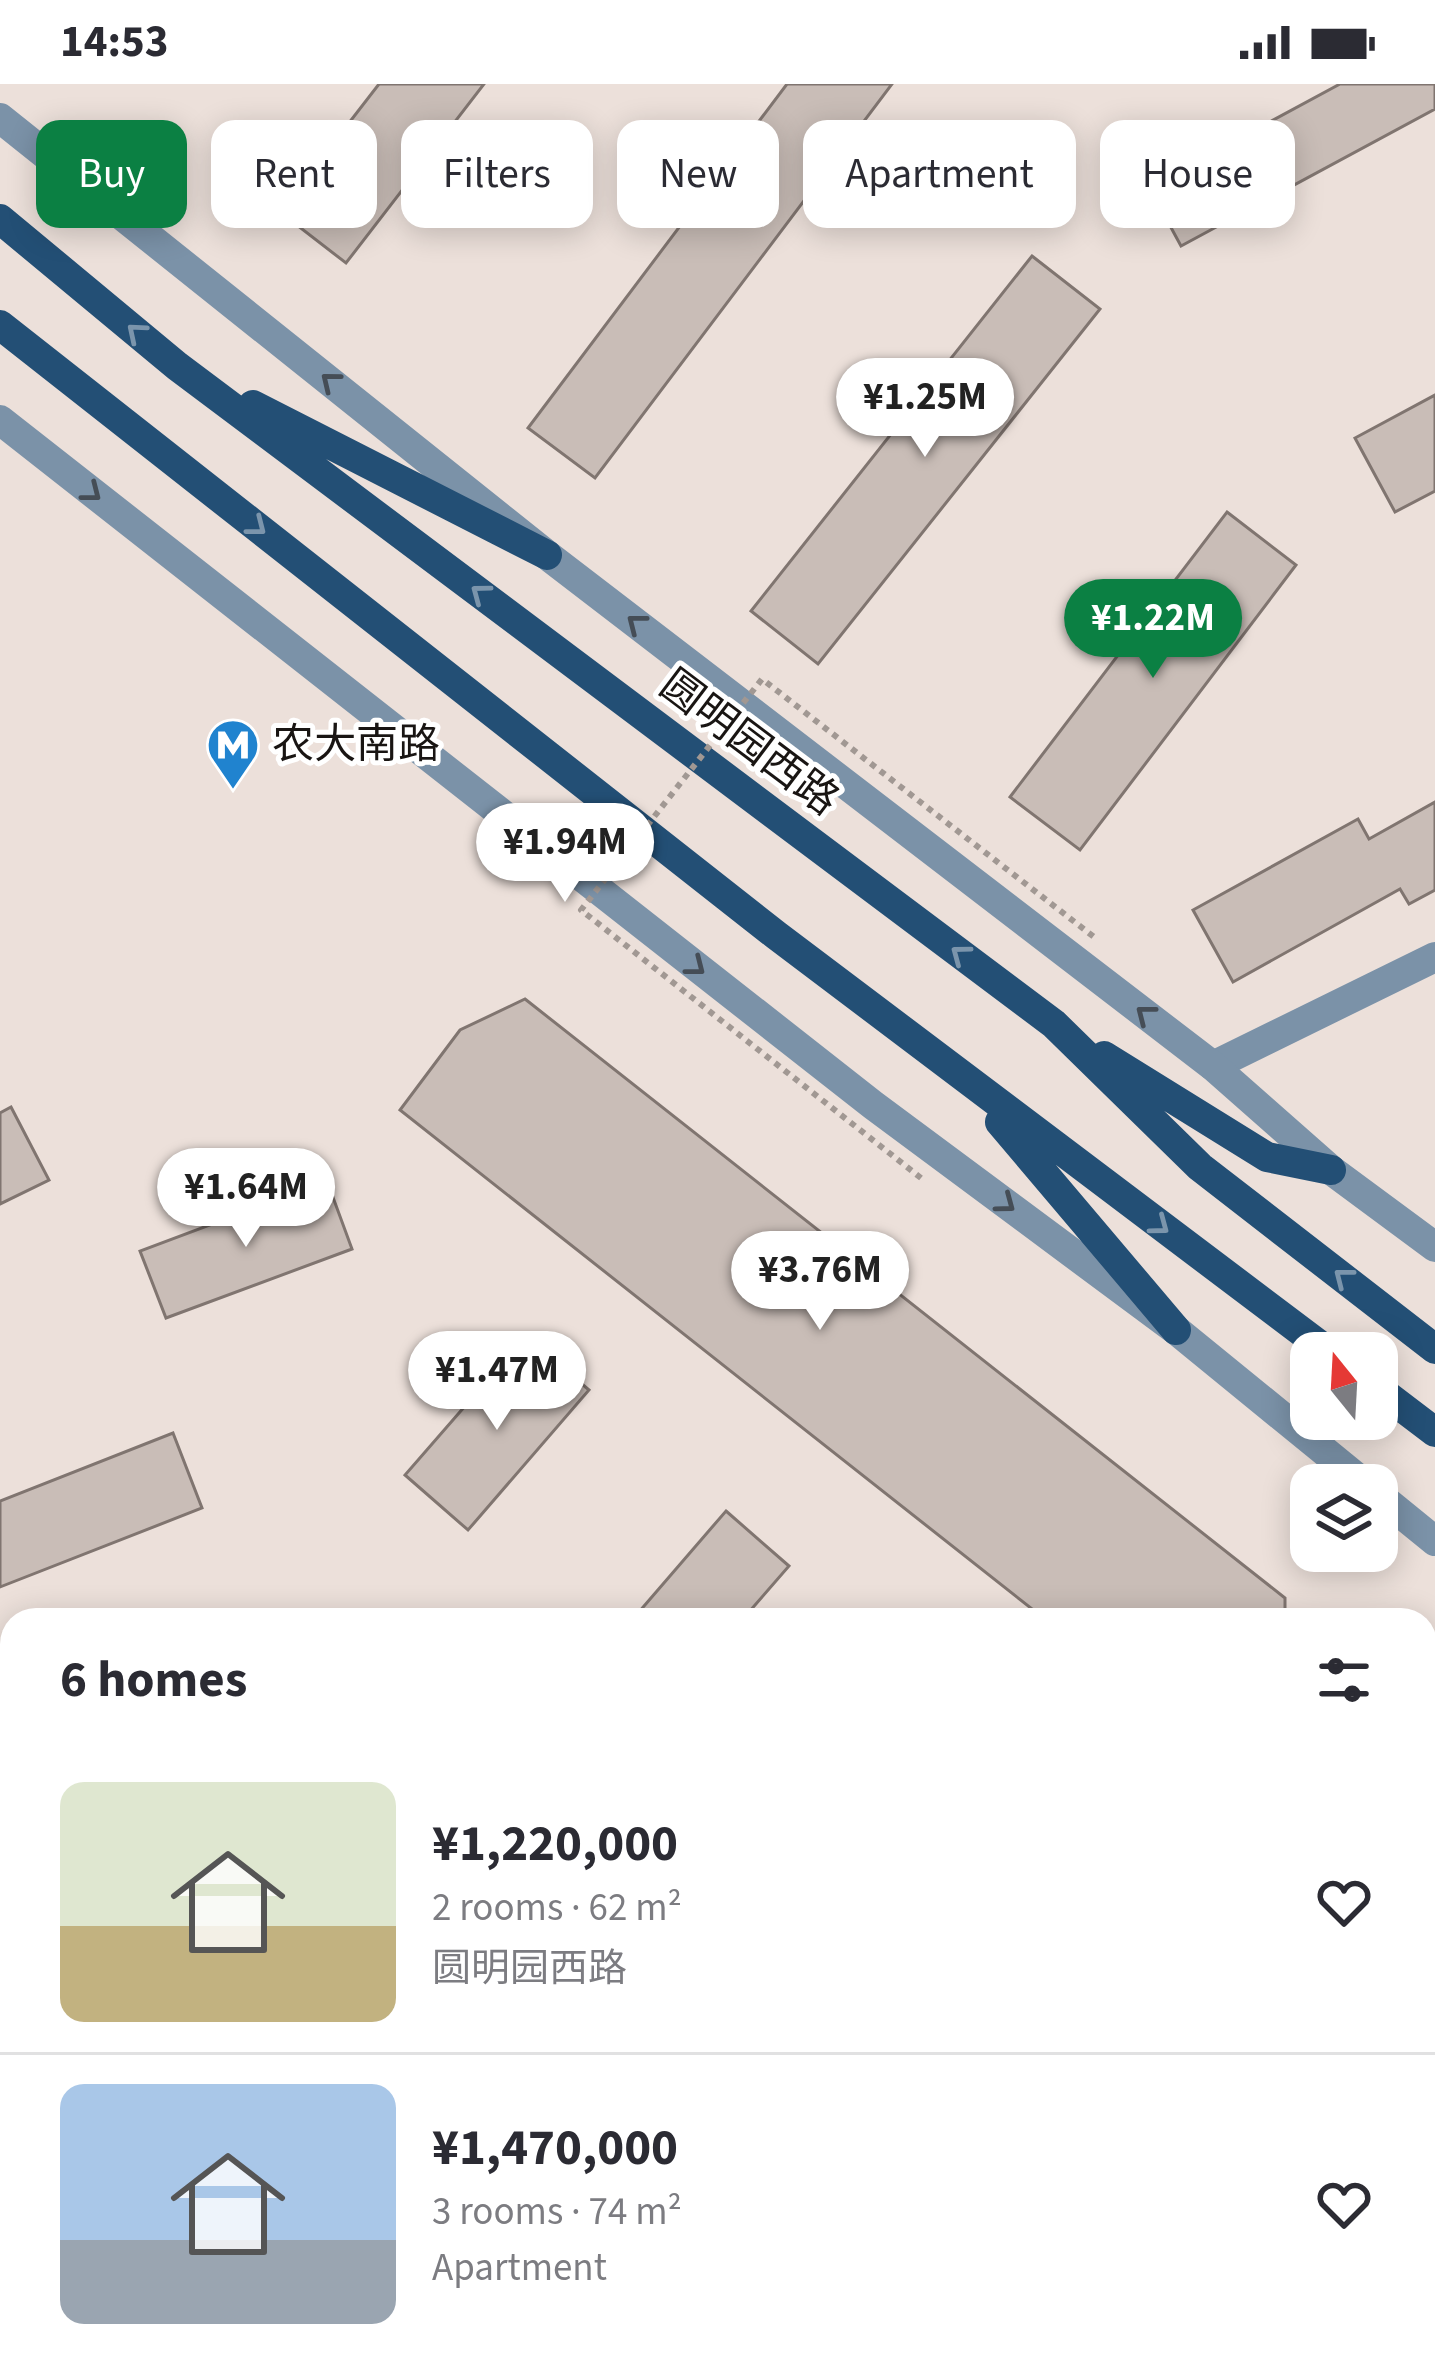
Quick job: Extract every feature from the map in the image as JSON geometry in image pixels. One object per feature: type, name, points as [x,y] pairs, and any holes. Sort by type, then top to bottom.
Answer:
[{"type":"main road","name":"圆明园西路","points":[[0,219],[178,366],[1054,1024],[1200,1167],[1435,1349]]},
{"type":"main road","points":[[0,326],[965,1081],[1302,1332]]},
{"type":"main road","points":[[178,366],[547,555]]},
{"type":"main road","points":[[1054,1024],[1267,1157],[1331,1170]]},
{"type":"main road","points":[[965,1081],[1176,1330]]},
{"type":"main road","points":[[1398,1404],[1435,1432]]},
{"type":"street","name":"圆明园西路","points":[[0,118],[547,555],[1213,1066],[1331,1170],[1435,1247]]},
{"type":"street","points":[[0,420],[873,1105],[1176,1330],[1340,1464]]},
{"type":"street","points":[[1213,1066],[1435,957]]},
{"type":"street","points":[[1398,1511],[1435,1541]]},
{"type":"path","points":[[921,1178],[581,910],[763,679],[1094,937]]},
{"type":"building","points":[[379,84],[484,84],[456,120],[401,120],[401,192],[377,223],[377,120],[351,120]]},
{"type":"building","points":[[787,84],[892,84],[865,120],[803,120],[803,202],[595,478],[528,428],[679,228],[779,228],[779,120],[760,120]]},
{"type":"building","points":[[1340,84],[1435,84],[1435,109],[1295,185],[1295,120],[1273,120]]},
{"type":"building","points":[[301,228],[373,228],[346,263]]},
{"type":"building","points":[[1171,228],[1214,228],[1181,246]]},
{"type":"building","points":[[1032,256],[1100,309],[818,664],[751,611]]},
{"type":"building","points":[[1435,395],[1435,491],[1395,512],[1355,438]]},
{"type":"building","points":[[1227,512],[1296,565],[1080,850],[1010,797]]},
{"type":"building","points":[[1435,802],[1435,890],[1409,904],[1400,889],[1233,982],[1193,910],[1358,819],[1369,839]]},
{"type":"building","points":[[525,999],[1285,1598],[1285,1608],[1031,1608],[400,1110],[460,1030]]},
{"type":"building","points":[[11,1107],[49,1180],[0,1204],[0,1113]]},
{"type":"building","points":[[327,1181],[352,1249],[166,1318],[140,1251]]},
{"type":"building","points":[[526,1336],[589,1390],[468,1530],[405,1475]]},
{"type":"building","points":[[173,1433],[202,1508],[0,1587],[0,1501]]},
{"type":"building","points":[[726,1511],[789,1566],[752,1608],[642,1608]]},
{"type":"place","name":"农大南路","points":[[233,791]]}]
